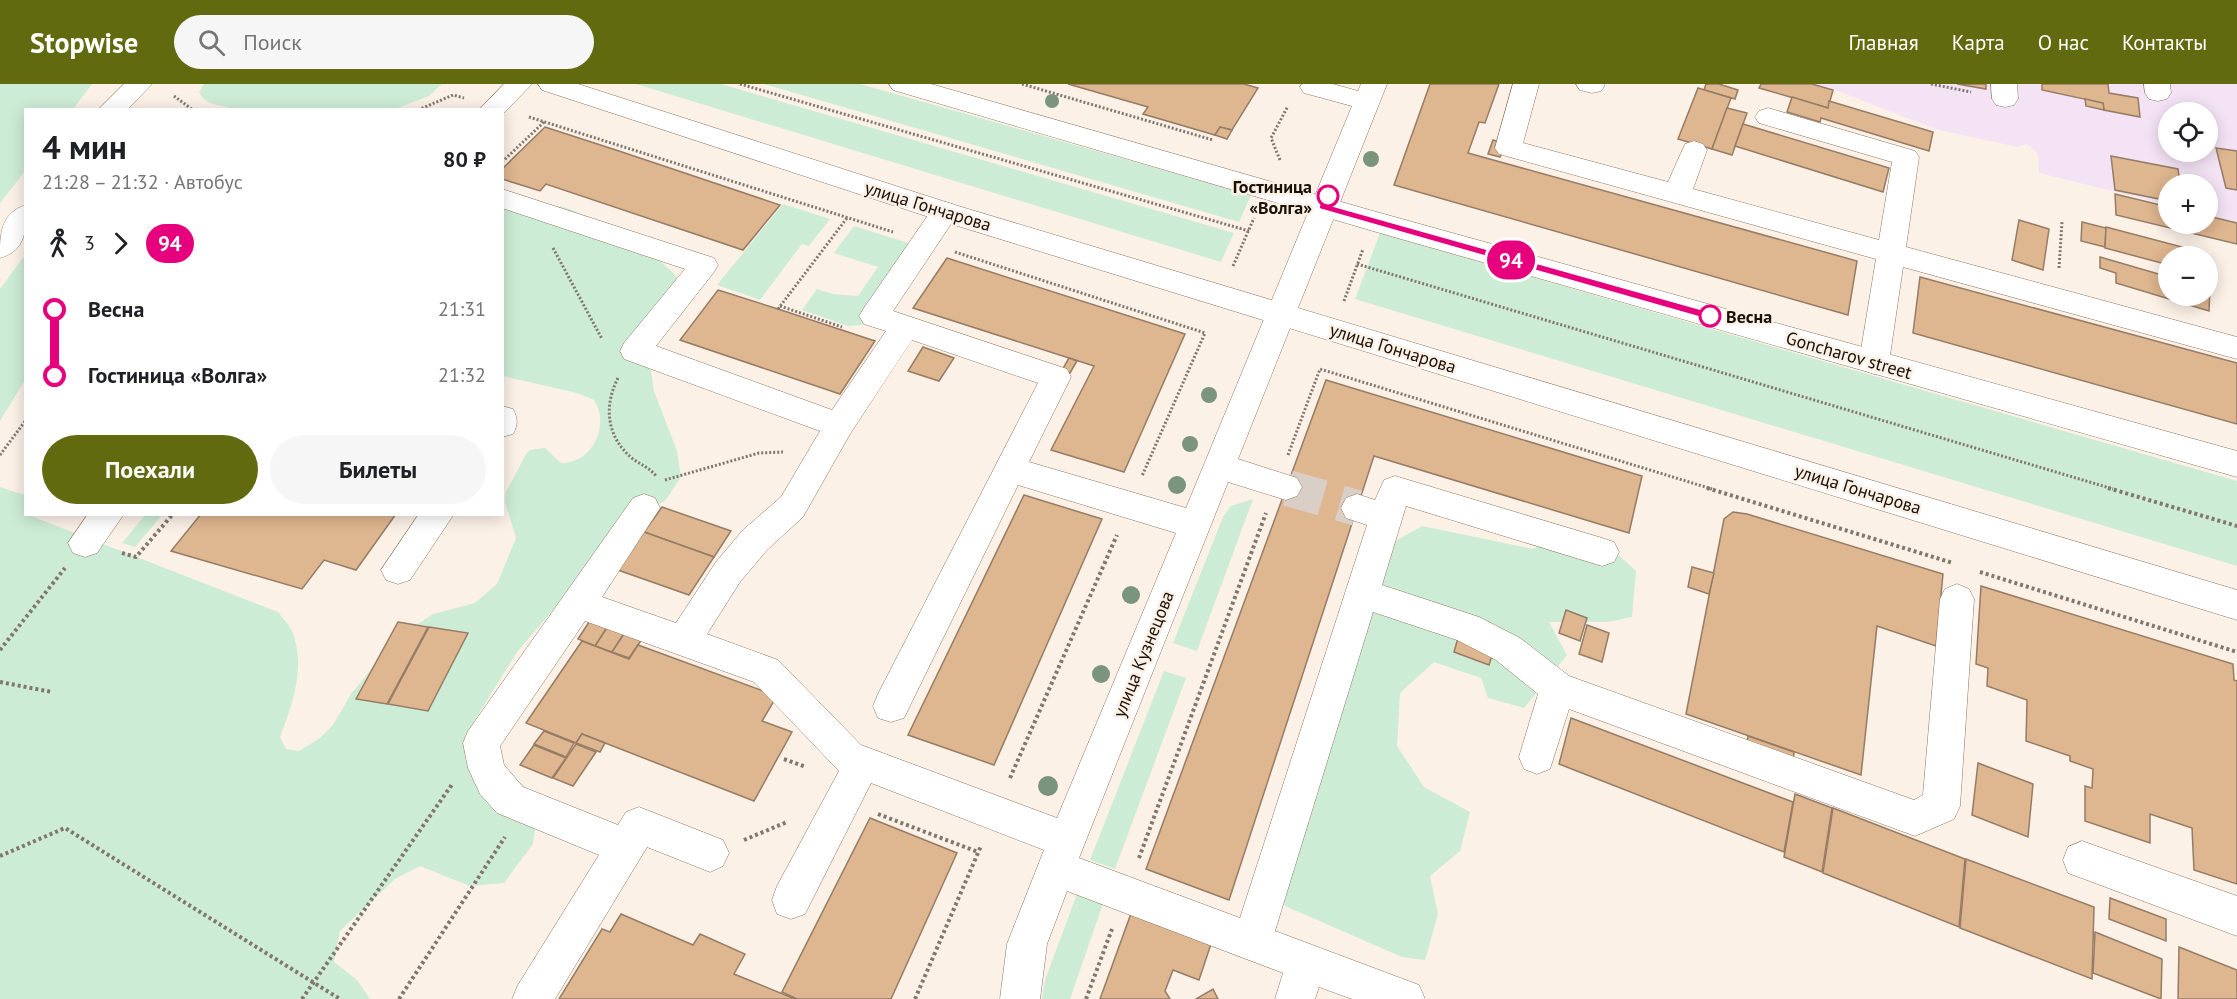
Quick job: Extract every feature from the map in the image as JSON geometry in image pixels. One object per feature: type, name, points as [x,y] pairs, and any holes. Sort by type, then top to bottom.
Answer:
[{"type":"main road","points":[[124,97],[149,84]]},
{"type":"main road","points":[[494,108],[519,84]]},
{"type":"main road","points":[[903,84],[1323,207]]},
{"type":"main road","points":[[1526,84],[1509,148],[2237,348]]},
{"type":"main road","name":"улица Гончарова","points":[[566,87],[945,212],[2237,605]]},
{"type":"main road","points":[[1313,87],[1370,93]]},
{"type":"main road","name":"улица Кузнецова","points":[[1020,999],[1027,944],[1370,93]]},
{"type":"main road","points":[[1768,117],[1906,157],[1874,362]]},
{"type":"main road","points":[[1677,195],[1694,150]]},
{"type":"main road","points":[[504,199],[704,265],[635,351],[835,434]]},
{"type":"main road","name":"Goncharov street","points":[[1323,207],[2237,464]]},
{"type":"main road","points":[[891,706],[1056,376],[900,335],[874,316],[945,212]]},
{"type":"main road","points":[[0,248],[24,218]]},
{"type":"main road","points":[[683,641],[728,572],[755,540],[792,507],[835,434],[900,335]]},
{"type":"main road","points":[[1218,466],[1282,485]]},
{"type":"main road","points":[[1010,469],[1195,525]]},
{"type":"main road","points":[[1252,942],[1362,593],[1372,512],[1395,489],[1602,552]]},
{"type":"main road","points":[[626,847],[510,800],[497,788],[483,766],[481,743],[644,508]]},
{"type":"main road","points":[[85,543],[106,516]]},
{"type":"main road","points":[[398,570],[437,516]]},
{"type":"main road","points":[[1362,593],[1477,633],[1508,649],[1557,688],[1915,818],[1941,806],[1957,581]]},
{"type":"main road","points":[[578,603],[766,671],[848,757],[995,813],[1125,894],[1405,999]]},
{"type":"main road","points":[[1537,757],[1557,688]]},
{"type":"main road","points":[[791,900],[862,763]]},
{"type":"main road","points":[[532,999],[639,825],[710,853]]},
{"type":"main road","points":[[2082,860],[2237,916]]},
{"type":"main road","points":[[1295,999],[1307,962]]},
{"type":"path","points":[[740,84],[1249,231]]},
{"type":"path","points":[[1022,84],[1224,144]]},
{"type":"path","points":[[423,108],[453,95],[494,108]]},
{"type":"path","points":[[174,96],[189,108]]},
{"type":"path","points":[[1280,160],[1271,138],[1290,102]]},
{"type":"path","points":[[533,118],[1204,333],[915,999]]},
{"type":"path","points":[[504,160],[544,122]]},
{"type":"path","points":[[1268,157],[1288,163]]},
{"type":"path","points":[[531,207],[602,339]]},
{"type":"path","points":[[1233,267],[1256,215]]},
{"type":"path","points":[[847,218],[779,308],[900,335]]},
{"type":"path","points":[[2056,298],[2062,222]]},
{"type":"path","points":[[1342,308],[1364,246]]},
{"type":"path","points":[[1357,264],[2237,526]]},
{"type":"path","points":[[635,351],[615,382],[606,411],[615,441],[636,462],[654,472],[658,482],[759,453],[794,452],[835,434]]},
{"type":"path","points":[[1086,999],[1282,485],[1320,369],[1957,581]]},
{"type":"path","points":[[614,371],[615,382]]},
{"type":"path","points":[[0,455],[24,423]]},
{"type":"path","points":[[0,650],[85,543],[136,557],[171,516]]},
{"type":"path","points":[[1979,572],[2237,652]]},
{"type":"path","points":[[0,682],[52,692]]},
{"type":"path","points":[[302,999],[481,743]]},
{"type":"path","points":[[784,759],[806,767]]},
{"type":"path","points":[[710,853],[843,800],[978,852]]},
{"type":"path","points":[[399,999],[525,806]]},
{"type":"path","points":[[0,856],[65,828],[340,999]]},
{"type":"shaded area","points":[[1814,84],[2237,84],[2237,222],[2218,217],[2218,174],[2158,174],[2158,202],[2039,173],[2038,154],[2027,144],[2018,147],[1935,129],[1833,89]]},
{"type":"green space","points":[[0,84],[92,84],[74,108],[24,108],[24,172],[0,203]]},
{"type":"green space","points":[[204,84],[442,84],[429,96],[398,108],[231,108],[205,100],[199,92]]},
{"type":"green space","points":[[636,84],[721,84],[1234,233],[1221,262]]},
{"type":"green space","points":[[764,84],[860,84],[1251,195],[1239,222]]},
{"type":"green space","points":[[783,204],[830,219],[809,246],[802,244],[760,300],[717,285]]},
{"type":"green space","points":[[562,206],[639,245],[678,278],[644,327],[654,391],[677,451],[681,477],[665,501],[623,523],[517,652],[476,718],[469,739],[502,765],[539,800],[533,844],[504,883],[470,886],[420,866],[395,879],[340,931],[334,962],[357,980],[370,999],[0,999],[0,487],[24,495],[24,516],[31,516],[278,612],[292,631],[298,658],[293,698],[280,737],[286,749],[299,751],[320,738],[333,725],[351,694],[397,638],[433,614],[475,603],[497,584],[516,538],[505,502],[506,492],[526,454],[530,450],[545,448],[561,463],[572,462],[581,457],[595,442],[600,421],[599,410],[594,400],[577,393],[504,376],[504,209],[528,214]]},
{"type":"green space","points":[[854,226],[918,246],[863,325],[848,326],[802,310],[817,289],[833,294],[858,296],[878,267],[834,253]]},
{"type":"green space","points":[[1380,233],[2237,481],[2237,566],[1355,299]]},
{"type":"green space","points":[[24,256],[24,382],[0,421],[0,289]]},
{"type":"green space","points":[[1253,499],[1197,651],[1173,643],[1223,517],[1231,506]]},
{"type":"green space","points":[[144,516],[161,516],[135,547],[122,543]]},
{"type":"green space","points":[[1422,526],[1533,549],[1559,535],[1612,549],[1636,571],[1632,617],[1608,622],[1549,622],[1567,655],[1524,708],[1488,698],[1481,678],[1434,662],[1400,693],[1397,746],[1424,787],[1470,812],[1460,851],[1430,876],[1438,914],[1425,960],[1402,957],[1285,906],[1279,882],[1392,543]]},
{"type":"green space","points":[[1164,671],[1186,678],[1115,869],[1090,860]]},
{"type":"green space","points":[[1078,891],[1104,901],[1070,999],[1042,999],[1045,980]]},
{"type":"building","points":[[1068,84],[1244,84],[1258,88],[1232,130],[1220,127],[1215,135],[1143,114],[1148,107]]},
{"type":"building","points":[[1430,84],[1499,84],[1485,123],[1479,122],[1468,153],[1857,261],[1848,315],[1394,185]]},
{"type":"building","points":[[1706,84],[1719,84],[1738,90],[1735,99],[1704,90]]},
{"type":"building","points":[[1761,84],[1812,84],[1833,90],[1828,108],[1759,88]]},
{"type":"building","points":[[1957,84],[1986,84],[1986,89]]},
{"type":"building","points":[[2042,84],[2108,84],[2109,93],[2138,98],[2140,117],[2104,110],[2103,103],[2042,90]]},
{"type":"building","points":[[1698,88],[1731,98],[1712,149],[1678,139]]},
{"type":"building","points":[[1792,97],[1828,108],[1829,101],[1933,132],[1929,151],[1821,118],[1820,122],[1787,112]]},
{"type":"building","points":[[2085,99],[2103,103],[2104,110],[2086,106]]},
{"type":"building","points":[[1727,108],[1747,113],[1732,155],[1712,149]]},
{"type":"building","points":[[1743,124],[1889,168],[1883,192],[1735,146]]},
{"type":"building","points":[[545,127],[780,205],[743,250],[546,184],[540,191],[504,180],[504,167]]},
{"type":"building","points":[[1220,127],[1232,130],[1227,139],[1215,135]]},
{"type":"building","points":[[1493,140],[1506,144],[1500,157],[1488,154]]},
{"type":"building","points":[[2218,148],[2237,151],[2237,190],[2226,188]]},
{"type":"building","points":[[2111,156],[2178,169],[2179,174],[2158,174],[2158,199],[2115,190]]},
{"type":"building","points":[[2115,194],[2158,204],[2158,225],[2116,215]]},
{"type":"building","points":[[2218,218],[2237,223],[2237,244],[2195,234],[2218,234]]},
{"type":"building","points":[[2019,220],[2049,229],[2043,270],[2012,260]]},
{"type":"building","points":[[2082,222],[2106,228],[2105,247],[2081,241]]},
{"type":"building","points":[[2106,227],[2178,246],[2158,246],[2158,262],[2105,248]]},
{"type":"building","points":[[2100,257],[2158,274],[2158,296],[2116,283],[2116,273],[2100,268]]},
{"type":"building","points":[[947,258],[1185,334],[1124,472],[1051,450],[1094,366],[913,308]]},
{"type":"building","points":[[1920,277],[2237,363],[2237,424],[1913,333]]},
{"type":"building","points":[[718,290],[875,341],[840,394],[680,340]]},
{"type":"building","points":[[2192,306],[2209,306],[2209,311]]},
{"type":"building","points":[[923,347],[954,358],[939,381],[908,371]]},
{"type":"building","points":[[1069,358],[1077,361],[1070,373],[1062,370]]},
{"type":"building","points":[[1326,380],[1642,476],[1629,533],[1374,456],[1229,900],[1146,869]]},
{"type":"building","points":[[1024,495],[1102,519],[994,765],[908,735]]},
{"type":"building","points":[[662,507],[731,531],[714,557],[644,532]]},
{"type":"building","points":[[1733,512],[1747,514],[1943,574],[1936,646],[1877,626],[1861,775],[1686,714],[1724,519]]},
{"type":"building","points":[[199,516],[395,516],[356,570],[324,560],[302,589],[171,551]]},
{"type":"building","points":[[644,532],[714,557],[689,595],[618,570]]},
{"type":"building","points":[[1692,567],[1714,573],[1709,594],[1688,587]]},
{"type":"building","points":[[1981,586],[2233,664],[2234,680],[2237,681],[2237,884],[2194,870],[2192,828],[2150,814],[2150,843],[2085,821],[2085,786],[2092,788],[2093,769],[2070,761],[2070,756],[2026,741],[2027,700],[1987,686],[1988,668],[1976,664]]},
{"type":"building","points":[[1566,610],[1587,618],[1580,641],[1559,633]]},
{"type":"building","points":[[595,613],[612,620],[595,646],[578,639]]},
{"type":"building","points":[[612,620],[629,626],[612,652],[595,646]]},
{"type":"building","points":[[398,622],[428,627],[387,704],[356,699]]},
{"type":"building","points":[[1587,625],[1609,633],[1602,662],[1579,654]]},
{"type":"building","points":[[629,626],[647,632],[629,658],[612,652]]},
{"type":"building","points":[[429,627],[468,633],[428,711],[388,704]]},
{"type":"building","points":[[1459,634],[1495,646],[1489,665],[1454,652]]},
{"type":"building","points":[[582,641],[629,659],[638,645],[777,696],[762,721],[792,732],[754,801],[582,734],[576,743],[526,723]]},
{"type":"building","points":[[1571,718],[1793,802],[1784,852],[1559,764]]},
{"type":"building","points":[[544,731],[574,743],[566,757],[534,744]]},
{"type":"building","points":[[582,734],[605,743],[600,752],[576,743]]},
{"type":"building","points":[[1748,736],[1794,752],[1793,765],[1746,748]]},
{"type":"building","points":[[576,744],[596,752],[573,786],[553,778]]},
{"type":"building","points":[[534,745],[566,758],[552,778],[520,765]]},
{"type":"building","points":[[1978,763],[2033,784],[2028,837],[1972,815]]},
{"type":"building","points":[[1795,794],[1832,808],[1822,872],[1784,857]]},
{"type":"building","points":[[1833,808],[1965,859],[1959,927],[1823,873]]},
{"type":"building","points":[[870,818],[957,853],[891,999],[797,999],[782,992]]},
{"type":"building","points":[[1966,859],[2094,907],[2092,979],[1960,928]]},
{"type":"building","points":[[2110,898],[2166,919],[2166,941],[2109,919]]},
{"type":"building","points":[[1133,908],[1213,938],[1199,980],[1173,970],[1165,991],[1170,999],[1100,999]]},
{"type":"building","points":[[621,914],[693,945],[700,934],[745,954],[734,974],[795,999],[559,999],[602,929],[610,932]]},
{"type":"building","points":[[2095,932],[2162,959],[2161,999],[2093,973]]},
{"type":"building","points":[[2179,947],[2237,970],[2237,999],[2178,999]]},
{"type":"building","points":[[1213,989],[1218,999],[1196,999]]},
{"type":"tunnel","points":[[1286,487],[1293,489]]},
{"type":"tunnel","points":[[1288,488],[1357,508]]},
{"type":"bus line","name":"94","points":[[1328,196],[1323,207],[1710,316]]},
{"type":"place","name":"Гостиница «Волга»","points":[[1328,196]]},
{"type":"place","name":"Весна","points":[[1710,316]]}]
